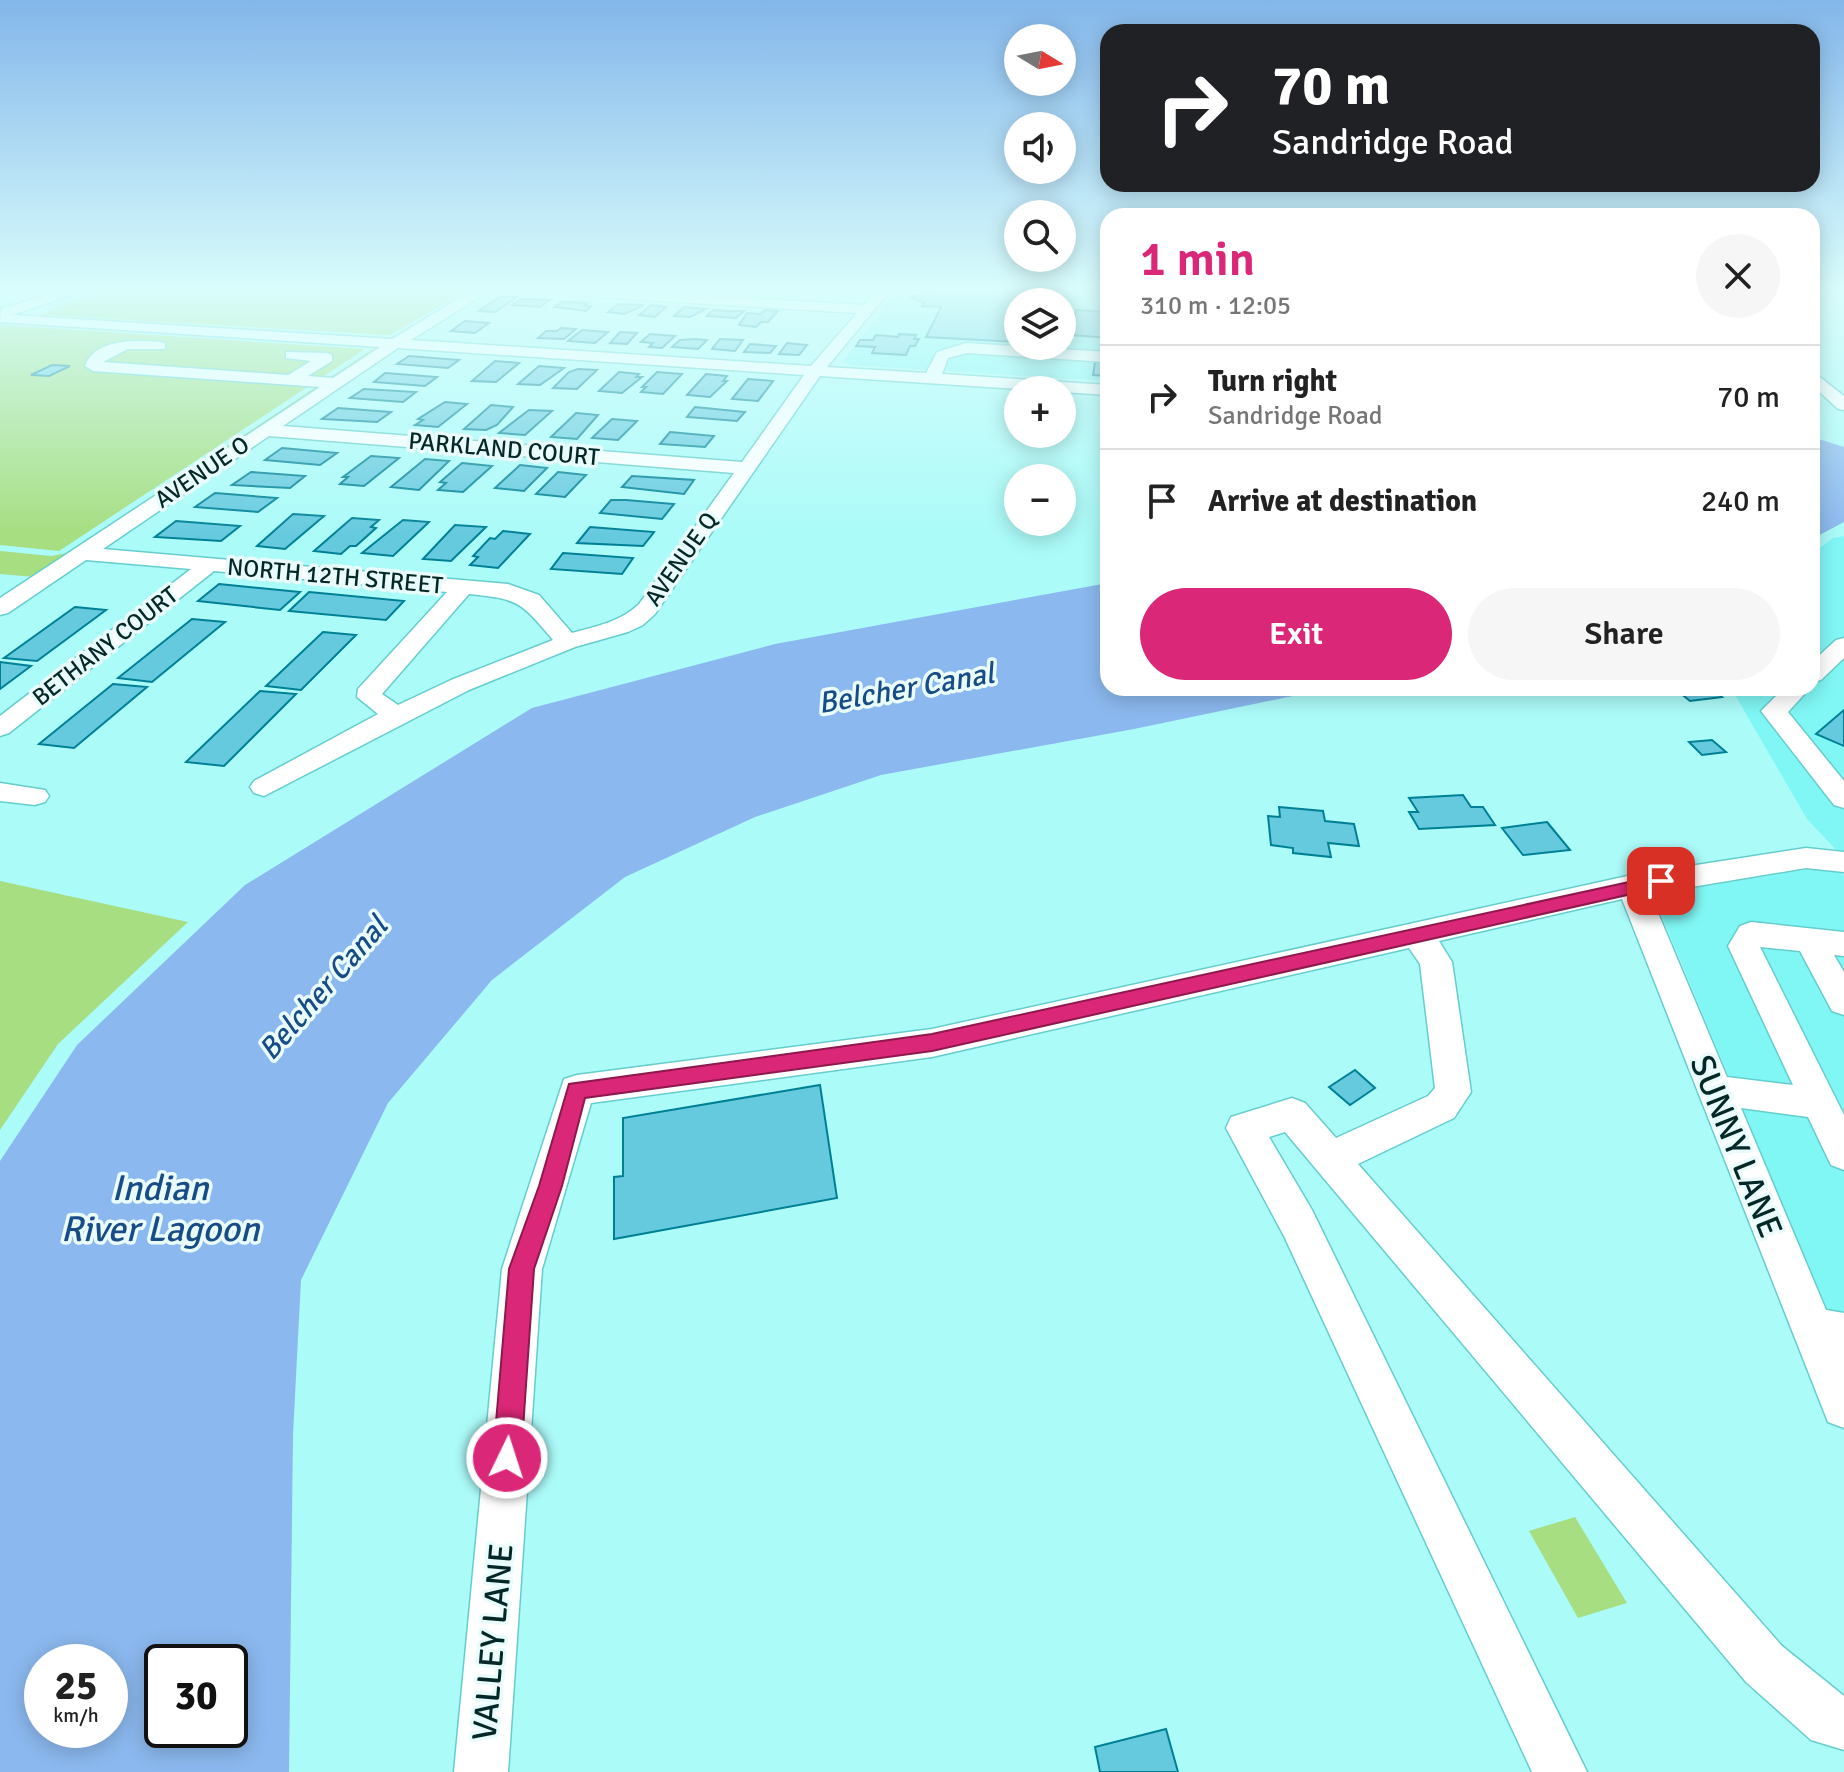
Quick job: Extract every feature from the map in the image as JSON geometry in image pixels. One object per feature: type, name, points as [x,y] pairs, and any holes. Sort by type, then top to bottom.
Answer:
[{"type":"street","points":[[150,370],[336,383]]},
{"type":"street","points":[[292,379],[308,370]]},
{"type":"street","name":"AVENUE O","points":[[0,608],[356,370]]},
{"type":"street","points":[[811,370],[1004,384]]},
{"type":"street","name":"AVENUE Q","points":[[264,787],[396,715],[460,685],[567,642],[635,620],[647,609],[816,370]]},
{"type":"street","points":[[932,379],[936,370]]},
{"type":"street","points":[[1820,383],[1844,405]]},
{"type":"street","points":[[1076,388],[1100,390]]},
{"type":"street","name":"PARKLAND COURT","points":[[263,430],[745,468]]},
{"type":"street","name":"NORTH 12TH STREET","points":[[82,553],[508,591],[531,600],[567,642]]},
{"type":"street","name":"BETHANY COURT","points":[[0,728],[209,565]]},
{"type":"street","points":[[396,715],[369,697],[370,689],[464,587]]},
{"type":"street","points":[[1820,668],[1844,645]]},
{"type":"street","points":[[1790,696],[1774,711],[1844,799]]},
{"type":"street","points":[[0,792],[35,796]]},
{"type":"street","points":[[1330,1159],[1441,1107],[1453,1092],[1436,962],[1417,934],[1632,886],[1806,858],[1844,862]]},
{"type":"street","name":"SUNNY LANE","points":[[1632,886],[1714,1090],[1827,1331],[1844,1406]]},
{"type":"street","name":"VALLEY LANE","points":[[481,1772],[522,1269],[577,1090],[932,1043],[1417,934]]},
{"type":"street","points":[[1844,944],[1751,934],[1744,946],[1844,1153]]},
{"type":"street","points":[[1810,940],[1844,1002]]},
{"type":"street","points":[[1714,1090],[1819,1103]]},
{"type":"street","points":[[1560,1772],[1298,1223],[1244,1128],[1292,1114],[1764,1664],[1830,1721],[1844,1723]]},
{"type":"shaded area","points":[[926,370],[1100,370],[1100,381],[1076,379],[1076,376]]},
{"type":"shaded area","points":[[1844,536],[1844,858],[1807,819],[1736,696],[1820,696],[1820,548],[1833,538]]},
{"type":"shaded area","points":[[1815,868],[1840,871],[1844,876],[1844,1353],[1653,895]]},
{"type":"green space","points":[[0,370],[334,370],[59,551],[0,545]]},
{"type":"green space","points":[[342,370],[347,370],[35,577],[0,574],[0,551],[51,556],[67,553]]},
{"type":"green space","points":[[0,881],[188,922],[58,1044],[0,1130]]},
{"type":"green space","points":[[1575,1517],[1627,1603],[1578,1618],[1529,1531]]},
{"type":"water","points":[[1820,440],[1844,447],[1844,522],[1820,535]]},
{"type":"water","name":"Indian River Lagoon","points":[[1100,584],[1100,696],[1293,696],[1134,729],[881,775],[755,817],[625,877],[492,980],[388,1103],[301,1280],[293,1434],[289,1772],[0,1772],[0,1161],[77,1045],[245,885],[532,708],[775,644]]},
{"type":"building","points":[[42,370],[62,370],[49,376],[31,375]]},
{"type":"building","points":[[485,370],[511,370],[496,382],[472,381]]},
{"type":"building","points":[[535,370],[562,370],[540,385],[518,384]]},
{"type":"building","points":[[597,370],[577,389],[553,388],[569,372]]},
{"type":"building","points":[[619,372],[642,377],[622,393],[599,391]]},
{"type":"building","points":[[657,372],[682,374],[663,394],[641,392],[646,387],[642,387]]},
{"type":"building","points":[[385,373],[437,377],[425,386],[374,382]]},
{"type":"building","points":[[706,374],[727,376],[723,381],[727,381],[710,397],[687,395]]},
{"type":"building","points":[[748,379],[773,381],[758,401],[732,399]]},
{"type":"building","points":[[364,389],[416,392],[403,402],[350,398]]},
{"type":"building","points":[[445,402],[467,404],[438,427],[415,425],[423,420],[418,419]]},
{"type":"building","points":[[491,405],[513,407],[497,425],[486,430],[464,429]]},
{"type":"building","points":[[695,407],[745,412],[737,421],[687,417]]},
{"type":"building","points":[[338,408],[391,412],[377,422],[322,419]]},
{"type":"building","points":[[529,410],[552,411],[525,435],[499,433]]},
{"type":"building","points":[[576,413],[598,415],[577,439],[551,437]]},
{"type":"building","points":[[612,419],[637,421],[618,440],[592,438]]},
{"type":"building","points":[[670,432],[714,436],[705,447],[660,444]]},
{"type":"building","points":[[282,448],[337,453],[320,465],[265,460]]},
{"type":"building","points":[[371,456],[399,458],[364,486],[340,484],[348,477],[343,477]]},
{"type":"building","points":[[425,459],[449,461],[419,490],[391,487]]},
{"type":"building","points":[[462,463],[492,466],[463,492],[438,490],[446,483],[440,482]]},
{"type":"building","points":[[520,465],[547,468],[524,491],[495,488]]},
{"type":"building","points":[[251,472],[305,476],[290,488],[232,485]]},
{"type":"building","points":[[558,472],[586,475],[565,497],[536,494]]},
{"type":"building","points":[[632,476],[694,480],[684,494],[622,487]]},
{"type":"building","points":[[215,493],[277,498],[258,512],[195,507]]},
{"type":"building","points":[[611,500],[674,504],[662,519],[600,513]]},
{"type":"building","points":[[293,514],[324,516],[285,549],[257,546]]},
{"type":"building","points":[[352,518],[379,520],[371,527],[376,528],[356,546],[350,546],[341,554],[314,551]]},
{"type":"building","points":[[403,520],[429,522],[393,556],[362,553]]},
{"type":"building","points":[[176,521],[240,526],[221,541],[155,537]]},
{"type":"building","points":[[455,525],[486,527],[451,561],[423,559]]},
{"type":"building","points":[[590,527],[654,532],[643,546],[577,543]]},
{"type":"building","points":[[503,531],[530,534],[498,568],[470,565],[478,557],[473,556],[490,538],[495,539]]},
{"type":"building","points":[[563,553],[633,558],[622,574],[551,569]]},
{"type":"building","points":[[219,584],[300,592],[280,610],[198,601]]},
{"type":"building","points":[[309,592],[404,601],[386,620],[289,611]]},
{"type":"building","points":[[75,607],[106,610],[37,661],[4,658]]},
{"type":"building","points":[[192,619],[225,622],[152,682],[118,678]]},
{"type":"building","points":[[323,632],[356,635],[301,690],[266,686]]},
{"type":"building","points":[[0,662],[31,666],[0,689]]},
{"type":"building","points":[[113,684],[147,687],[74,748],[39,744]]},
{"type":"building","points":[[260,691],[296,694],[224,766],[186,762]]},
{"type":"building","points":[[1684,696],[1722,697],[1690,701]]},
{"type":"building","points":[[1844,710],[1844,746],[1816,734]]},
{"type":"building","points":[[1712,740],[1726,752],[1702,755],[1689,742]]},
{"type":"building","points":[[1463,795],[1471,807],[1483,807],[1495,825],[1419,829],[1409,812],[1418,812],[1409,798]]},
{"type":"building","points":[[1279,807],[1323,811],[1325,821],[1354,824],[1359,846],[1328,843],[1331,857],[1293,853],[1293,848],[1271,845],[1268,816],[1280,817]]},
{"type":"building","points":[[1547,822],[1570,850],[1523,855],[1502,828]]},
{"type":"building","points":[[1355,1070],[1375,1088],[1350,1105],[1329,1087]]},
{"type":"building","points":[[820,1085],[837,1198],[614,1239],[614,1177],[623,1176],[623,1118]]},
{"type":"building","points":[[1166,1729],[1178,1772],[1100,1772],[1095,1747]]},
{"type":"route","points":[[507,1458],[522,1269],[577,1090],[932,1043],[1661,881]]},
{"type":"water label","name":"Belcher Canal","points":[[906,688]]},
{"type":"water label","name":"Belcher Canal","points":[[323,988]]}]
